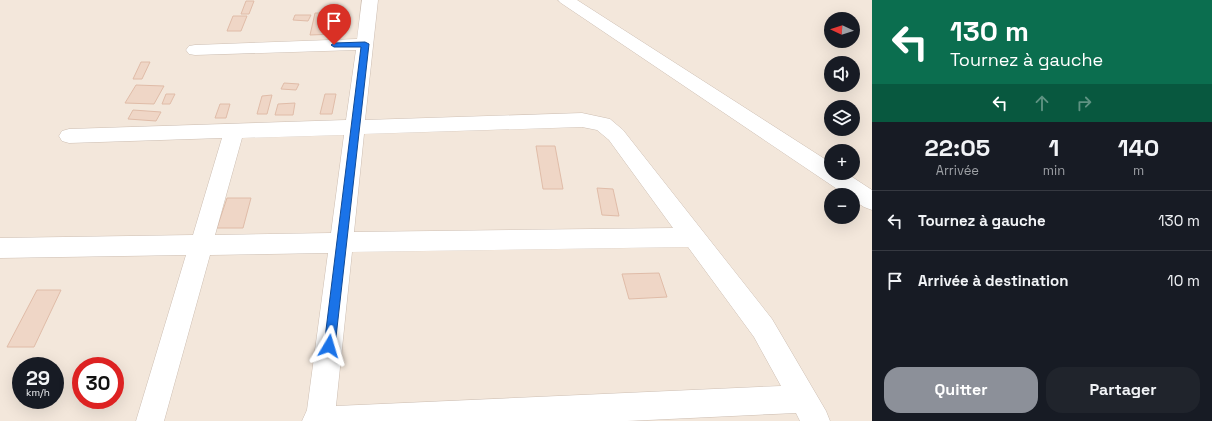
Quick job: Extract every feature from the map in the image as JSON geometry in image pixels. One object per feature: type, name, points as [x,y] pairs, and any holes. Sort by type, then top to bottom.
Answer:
[{"type":"street","points":[[320,421],[370,0]]},
{"type":"street","points":[[566,0],[872,201]]},
{"type":"street","points":[[195,50],[365,44]]},
{"type":"street","points":[[69,136],[582,120],[603,124],[616,135],[763,328],[810,410],[316,421]]},
{"type":"street","points":[[150,421],[234,131]]},
{"type":"street","points":[[0,248],[694,237]]},
{"type":"shaded area","points":[[0,0],[872,0],[872,421],[0,421]]},
{"type":"building","points":[[246,1],[254,1],[249,14],[241,14]]},
{"type":"building","points":[[315,13],[340,13],[336,34],[310,35]]},
{"type":"building","points":[[295,15],[311,15],[308,21],[293,20]]},
{"type":"building","points":[[233,16],[247,16],[241,31],[227,31]]},
{"type":"building","points":[[141,62],[150,62],[142,79],[133,79]]},
{"type":"building","points":[[284,83],[299,84],[296,90],[281,89]]},
{"type":"building","points":[[136,85],[164,86],[154,104],[125,103]]},
{"type":"building","points":[[166,94],[175,94],[170,104],[162,104]]},
{"type":"building","points":[[325,94],[336,94],[332,114],[320,114]]},
{"type":"building","points":[[272,95],[267,114],[257,114],[262,96]]},
{"type":"building","points":[[295,103],[293,115],[275,115],[278,104]]},
{"type":"building","points":[[220,104],[230,104],[226,118],[215,118]]},
{"type":"building","points":[[133,110],[161,112],[156,121],[128,119]]},
{"type":"building","points":[[536,146],[555,146],[563,189],[543,189]]},
{"type":"building","points":[[597,188],[613,189],[619,216],[602,215]]},
{"type":"building","points":[[227,198],[251,198],[243,228],[217,228]]},
{"type":"building","points":[[659,273],[667,297],[629,299],[622,274]]},
{"type":"building","points":[[37,290],[61,290],[34,347],[7,347]]},
{"type":"route","points":[[329,346],[365,44],[334,45]]}]
